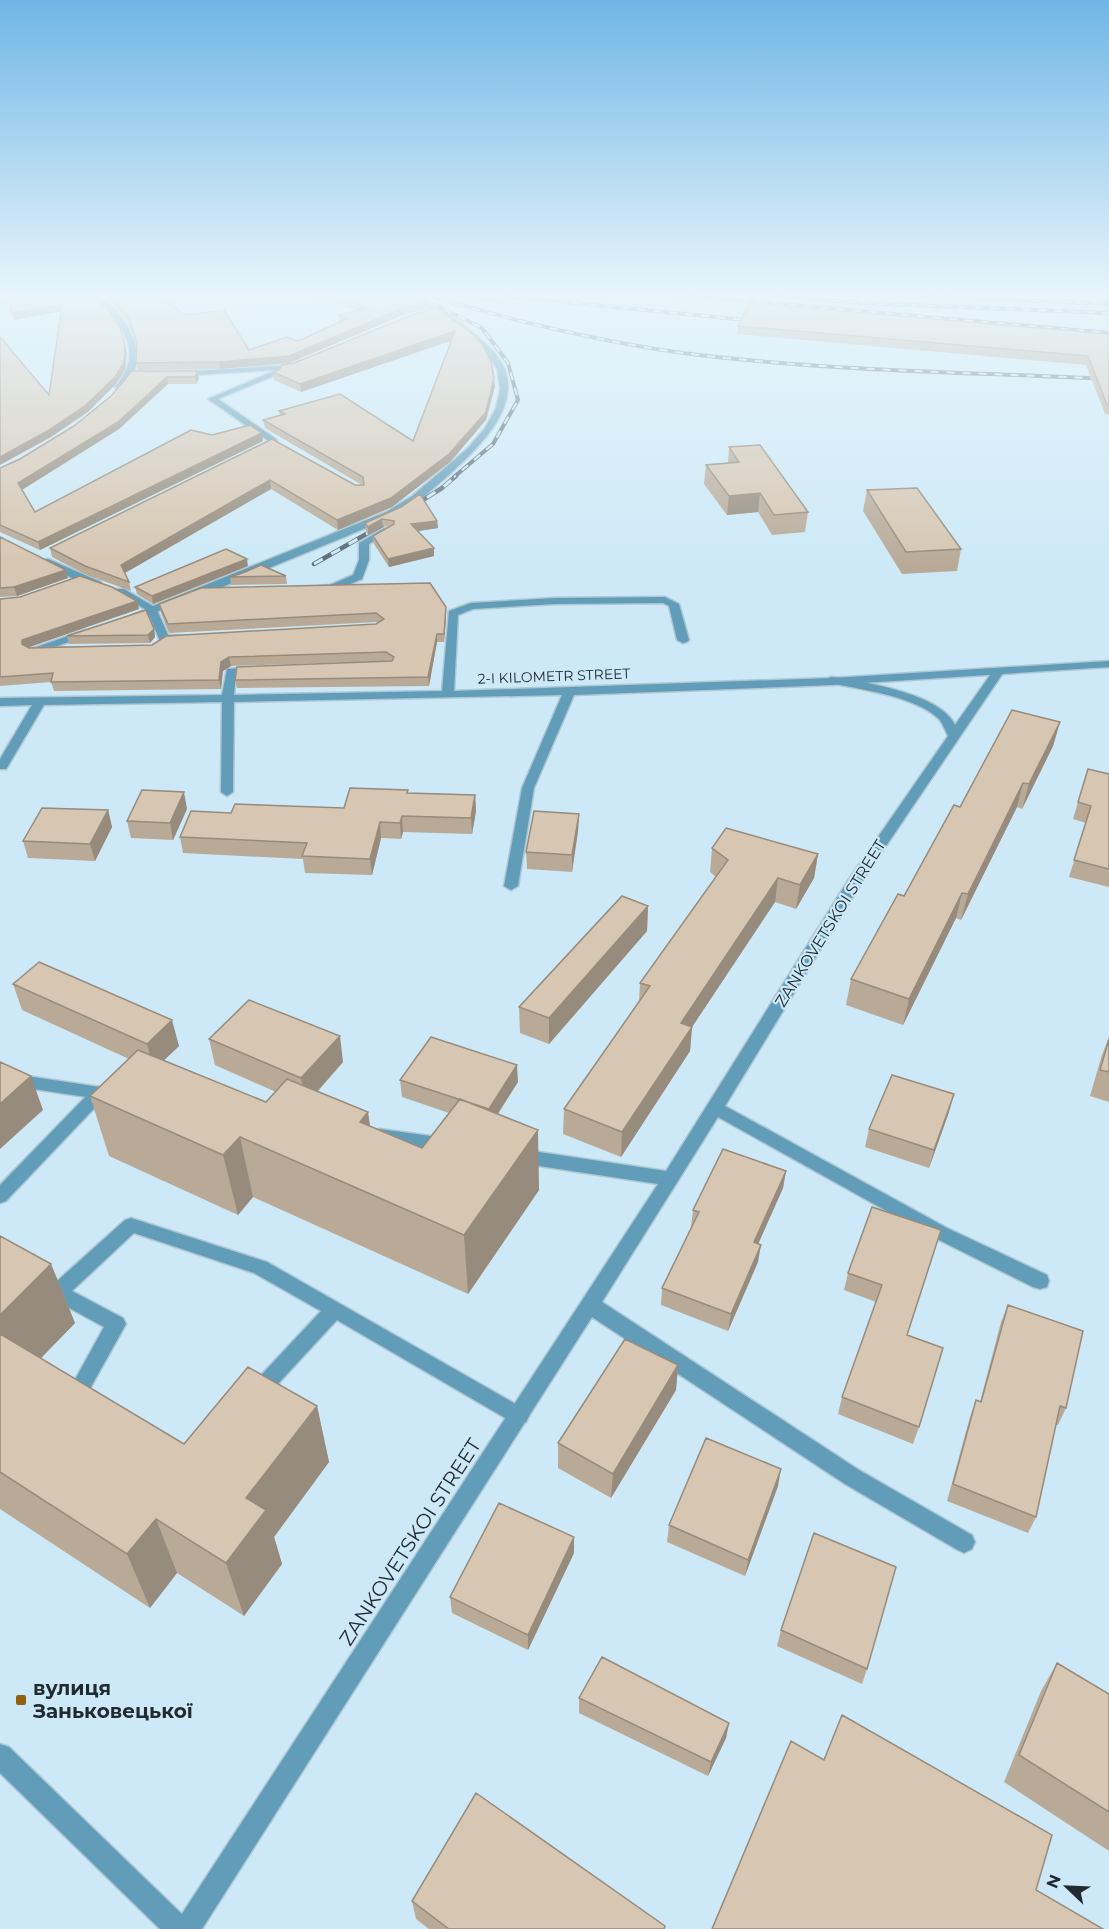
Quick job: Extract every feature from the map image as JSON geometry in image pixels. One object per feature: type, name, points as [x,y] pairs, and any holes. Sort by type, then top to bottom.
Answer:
[{"type":"street","points":[[114,394],[121,385]]},
{"type":"street","points":[[247,385],[212,399],[283,447]]},
{"type":"street","points":[[119,622],[321,543],[405,506],[474,449],[495,422],[505,396],[504,385]]},
{"type":"street","points":[[262,447],[273,441]]},
{"type":"street","points":[[309,588],[332,588],[358,578],[364,560],[364,543],[388,530]]},
{"type":"street","points":[[51,552],[40,557],[76,581],[119,591],[152,610],[164,639]]},
{"type":"street","points":[[202,591],[238,590]]},
{"type":"street","points":[[448,693],[453,613],[471,606],[555,601],[665,600],[674,604],[683,640]]},
{"type":"street","points":[[76,650],[31,651],[97,629]]},
{"type":"street","points":[[154,648],[164,639],[200,637]]},
{"type":"street","name":"2-I KILOMETR STREET","points":[[0,702],[570,691],[997,673],[1109,664]]},
{"type":"street","points":[[227,792],[228,698],[231,671],[265,669]]},
{"type":"street","name":"ZANKOVETSKOI STREET","points":[[187,1929],[672,1179],[856,879],[997,673]]},
{"type":"street","points":[[831,680],[858,684],[927,708],[945,718],[954,736]]},
{"type":"street","points":[[511,886],[528,788],[570,691]]},
{"type":"street","points":[[2,766],[40,702]]},
{"type":"street","points":[[0,1078],[134,1098]]},
{"type":"street","points":[[0,1196],[99,1093]]},
{"type":"street","points":[[715,1108],[941,1233],[1040,1281]]},
{"type":"street","points":[[368,1133],[461,1147]]},
{"type":"street","points":[[508,1154],[672,1179]]},
{"type":"street","points":[[58,1292],[130,1225],[260,1267],[519,1416]]},
{"type":"street","points":[[29,1276],[116,1324],[76,1396],[95,1408]]},
{"type":"street","points":[[590,1305],[852,1477],[964,1542]]},
{"type":"street","points":[[246,1406],[335,1309]]},
{"type":"street","points":[[0,1756],[179,1929]]},
{"type":"building","points":[[0,385],[41,385],[49,395],[50,385],[107,385],[86,405],[49,430],[0,457]]},
{"type":"building","points":[[120,385],[158,385],[118,422],[18,483],[35,512],[191,430],[212,435],[250,425],[262,433],[38,542],[0,525],[0,468],[20,459],[74,426],[111,396]]},
{"type":"building","points":[[434,385],[492,385],[486,412],[449,454],[391,498],[337,520],[270,480],[121,565],[129,582],[85,566],[50,548],[272,439],[355,485],[364,485],[363,477],[263,420],[285,414],[279,411],[340,394],[413,441]]},
{"type":"building","points":[[1099,385],[1109,385],[1109,406]]},
{"type":"building","points":[[760,445],[808,512],[774,515],[760,493],[729,496],[706,465],[739,462],[729,447]]},
{"type":"building","points":[[917,488],[961,549],[906,552],[867,490]]},
{"type":"building","points":[[420,494],[437,521],[411,524],[434,548],[388,559],[373,536],[394,524],[394,521],[382,519],[368,527],[365,523],[401,507]]},
{"type":"building","points":[[0,537],[66,570],[14,587],[0,588]]},
{"type":"building","points":[[226,549],[247,559],[152,596],[135,587]]},
{"type":"building","points":[[261,565],[286,576],[230,577],[245,572]]},
{"type":"building","points":[[80,576],[112,587],[137,601],[22,640],[22,644],[29,648],[152,645],[166,636],[376,624],[384,619],[376,613],[168,624],[159,604],[201,588],[430,583],[446,607],[444,634],[437,634],[428,677],[235,680],[237,667],[392,661],[394,657],[386,652],[229,657],[221,662],[219,680],[51,682],[53,673],[0,677],[0,599],[20,597]]},
{"type":"building","points":[[146,610],[154,629],[148,635],[67,636]]},
{"type":"building","points":[[1012,710],[1060,722],[1029,784],[1023,783],[968,894],[962,893],[909,999],[851,979],[898,894],[904,896],[954,805],[960,807]]},
{"type":"building","points":[[1088,769],[1109,774],[1109,869],[1074,860],[1091,806],[1078,802]]},
{"type":"building","points":[[350,788],[408,790],[407,793],[475,795],[471,818],[402,816],[400,823],[380,822],[370,859],[302,856],[307,843],[180,837],[191,811],[231,813],[235,804],[344,808]]},
{"type":"building","points":[[142,790],[184,792],[170,823],[127,821]]},
{"type":"building","points":[[42,808],[108,810],[90,844],[23,841]]},
{"type":"building","points":[[534,811],[579,814],[572,855],[526,852]]},
{"type":"building","points":[[726,828],[818,854],[800,885],[778,878],[681,1023],[692,1027],[622,1132],[564,1109],[650,986],[640,983],[728,860],[712,848]]},
{"type":"building","points":[[622,896],[648,906],[549,1018],[519,1007]]},
{"type":"building","points":[[39,962],[172,1020],[147,1044],[13,984]]},
{"type":"building","points":[[249,1000],[340,1036],[301,1078],[209,1039]]},
{"type":"building","points":[[431,1037],[517,1065],[489,1109],[400,1080]]},
{"type":"building","points":[[1109,1039],[1109,1072],[1100,1070]]},
{"type":"building","points":[[138,1050],[266,1102],[287,1079],[368,1112],[360,1122],[422,1148],[460,1099],[538,1130],[464,1235],[240,1137],[223,1155],[90,1096]]},
{"type":"building","points":[[0,1062],[31,1076],[0,1104]]},
{"type":"building","points":[[892,1075],[954,1094],[934,1150],[869,1129]]},
{"type":"building","points":[[723,1149],[786,1171],[754,1242],[761,1245],[731,1314],[662,1288],[699,1212],[693,1210]]},
{"type":"building","points":[[872,1207],[941,1230],[907,1335],[943,1348],[919,1427],[842,1397],[882,1285],[848,1273]]},
{"type":"building","points":[[0,1236],[51,1264],[0,1315]]},
{"type":"building","points":[[1008,1305],[1083,1331],[1066,1408],[1060,1406],[1036,1517],[953,1484],[976,1400],[981,1402]]},
{"type":"building","points":[[0,1334],[184,1444],[248,1367],[317,1406],[246,1498],[266,1510],[226,1563],[156,1519],[127,1554],[0,1472]]},
{"type":"building","points":[[625,1339],[678,1365],[613,1474],[558,1443]]},
{"type":"building","points":[[706,1438],[781,1469],[748,1560],[669,1525]]},
{"type":"building","points":[[499,1503],[574,1537],[528,1635],[450,1597]]},
{"type":"building","points":[[814,1533],[896,1567],[867,1669],[781,1630]]},
{"type":"building","points":[[602,1657],[729,1723],[711,1762],[579,1698]]},
{"type":"building","points":[[1057,1663],[1109,1694],[1109,1812],[1019,1755]]},
{"type":"building","points":[[842,1715],[1052,1835],[1036,1890],[1103,1929],[712,1929],[791,1741],[824,1760]]},
{"type":"building","points":[[476,1793],[665,1926],[664,1929],[449,1929],[412,1901]]},
{"type":"railway","points":[[454,477],[493,444],[518,400],[514,385]]},
{"type":"railway","points":[[410,508],[442,488],[456,476]]},
{"type":"railway","points":[[314,564],[382,525]]},
{"type":"place","name":"вулиця Заньковецької","points":[[21,1700]]}]
